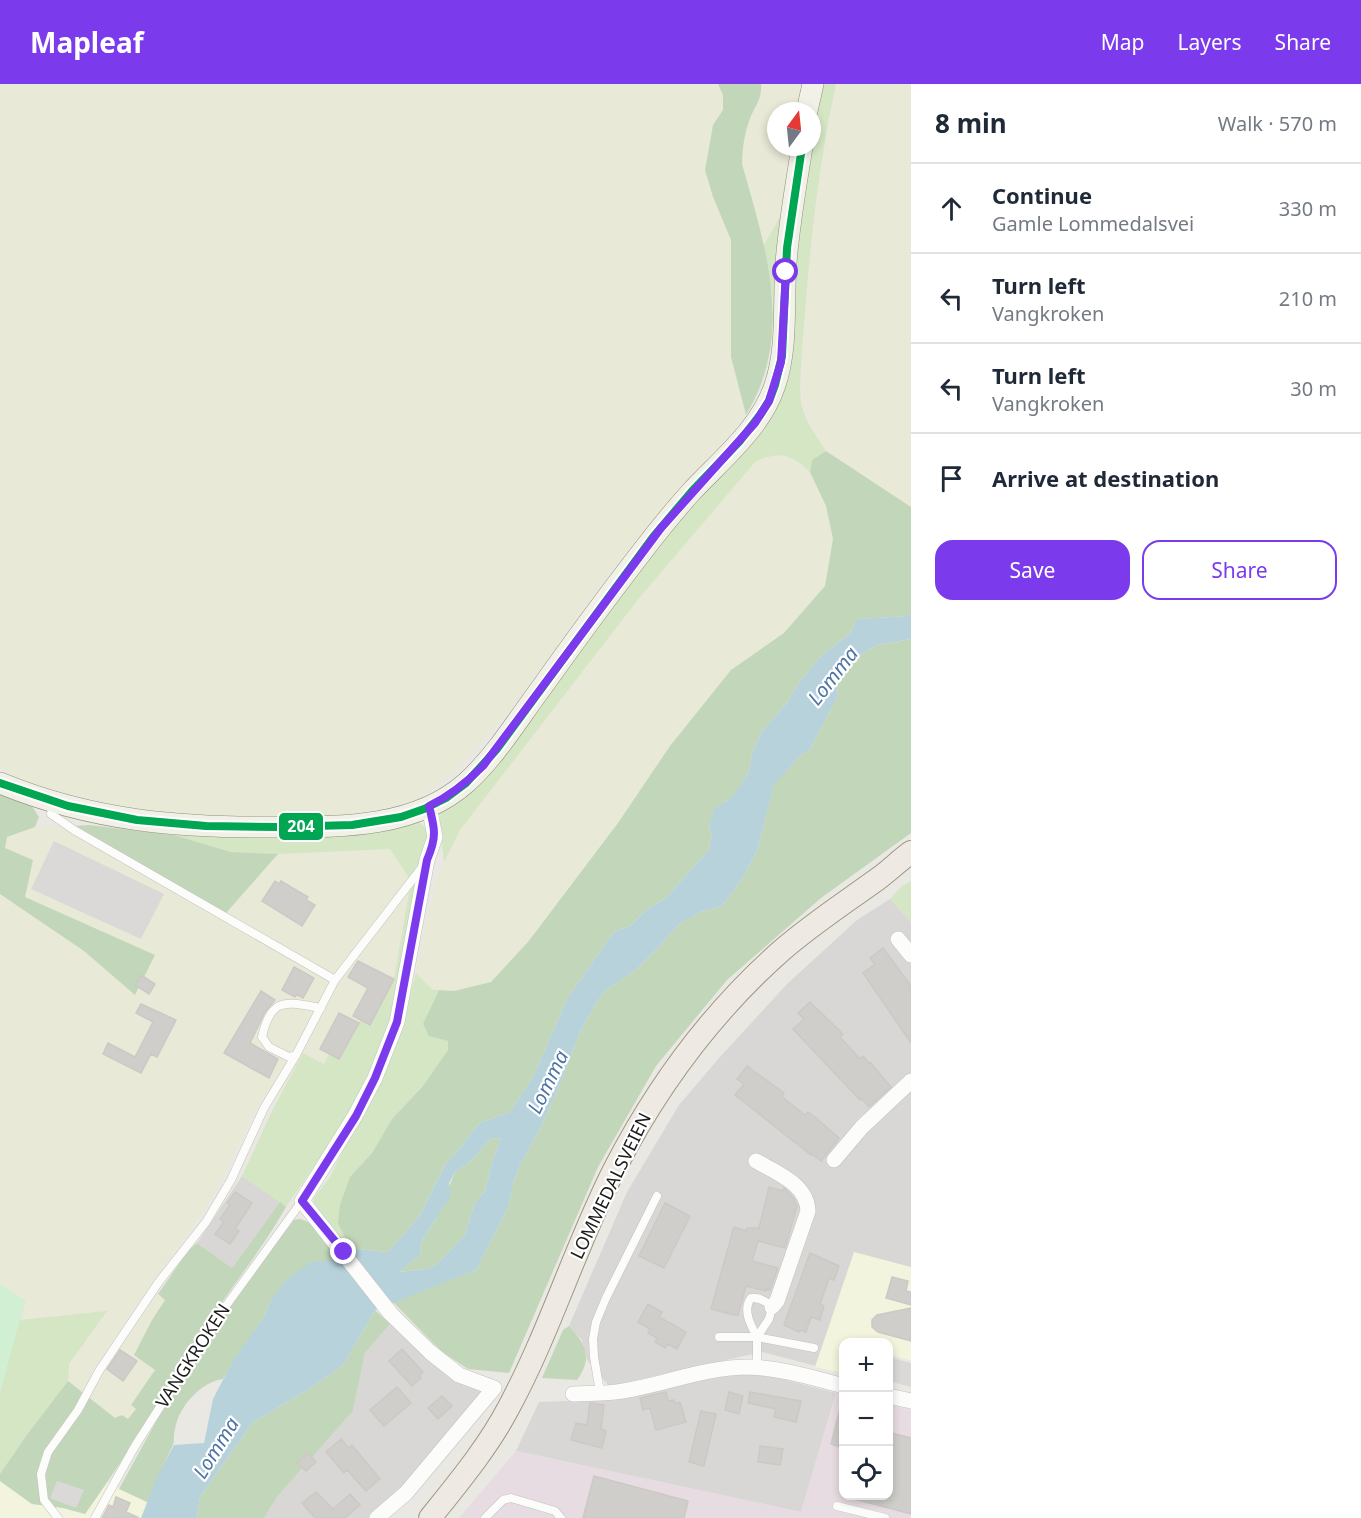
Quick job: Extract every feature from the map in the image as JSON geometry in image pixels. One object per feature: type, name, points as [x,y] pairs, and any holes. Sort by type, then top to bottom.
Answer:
[{"type":"main road","name":"LOMMEDALSVEIEN","points":[[430,1518],[485,1446],[509,1408],[530,1365],[613,1172],[634,1133],[670,1076],[699,1037],[764,966],[812,925],[879,878],[911,852]]},
{"type":"main road","name":"LOMMEDALSVEIEN","points":[[879,878],[911,866]]},
{"type":"street","points":[[809,102],[813,84]]},
{"type":"street","points":[[0,783],[53,803],[133,820],[189,826],[233,827],[330,827],[390,819],[429,806],[446,798],[465,784],[494,752],[566,652],[655,536],[690,493],[755,423],[769,401],[781,362],[786,259],[801,156]]},
{"type":"street","name":"VANGKROKEN","points":[[302,1201],[356,1116],[375,1078],[397,1022],[427,860],[435,837],[429,806]]},
{"type":"street","points":[[898,939],[911,955]]},
{"type":"street","points":[[834,1160],[862,1127],[911,1081]]},
{"type":"street","points":[[756,1161],[796,1186],[807,1199],[808,1211],[777,1301],[772,1307]]},
{"type":"street","points":[[302,1201],[391,1314],[430,1352],[459,1375],[494,1388],[405,1492],[377,1518]]},
{"type":"street","points":[[573,1394],[621,1392],[704,1371],[728,1368],[778,1370],[839,1385]]},
{"type":"street","points":[[893,1397],[911,1401]]},
{"type":"lane","points":[[53,803],[51,814],[74,830],[335,980]]},
{"type":"lane","points":[[58,1518],[44,1500],[41,1474],[48,1452],[78,1410],[99,1371],[158,1283],[206,1222],[231,1180],[264,1108],[296,1055],[335,980],[427,860]]},
{"type":"lane","points":[[296,1055],[289,1057],[269,1047],[262,1037],[265,1026],[276,1007],[287,1003],[321,1008]]},
{"type":"lane","points":[[600,1392],[594,1357],[593,1339],[596,1322],[657,1196]]},
{"type":"lane","name":"VANGKROKEN","points":[[95,1518],[135,1446],[215,1321],[302,1201]]},
{"type":"lane","points":[[757,1337],[769,1319],[772,1307],[766,1301],[751,1298],[748,1301],[749,1323],[757,1337],[757,1368]]},
{"type":"lane","points":[[719,1337],[757,1337],[814,1348]]},
{"type":"lane","points":[[485,1518],[503,1500],[511,1498],[555,1510],[561,1518]]},
{"type":"lane","points":[[837,1506],[885,1518]]},
{"type":"shaded area","points":[[0,84],[718,84],[723,95],[723,110],[713,125],[705,170],[713,197],[731,240],[731,357],[746,415],[625,553],[509,711],[450,777],[411,803],[335,818],[180,815],[114,805],[35,785],[21,780],[0,767]]},
{"type":"shaded area","points":[[718,84],[761,84],[760,98],[746,133],[742,164],[767,259],[773,322],[769,354],[761,384],[746,415],[731,357],[731,240],[713,197],[705,170],[713,125],[723,110],[723,95]]},
{"type":"shaded area","points":[[761,84],[805,84],[801,102],[767,102],[767,156],[793,156],[788,188],[780,217],[763,247],[742,164],[742,149],[751,115],[756,109]]},
{"type":"shaded area","points":[[820,84],[836,84],[824,147],[811,242],[800,392],[806,418],[826,451],[812,460],[810,472],[797,461],[784,456],[771,456],[755,462],[640,597],[460,830],[444,862],[439,812],[772,407],[796,236],[810,156],[821,156],[821,102],[816,102]]},
{"type":"shaded area","points":[[836,84],[911,84],[911,507],[826,451],[815,435],[802,405],[807,271]]},
{"type":"shaded area","points":[[788,188],[773,335],[773,299],[763,247],[780,217]]},
{"type":"shaded area","points":[[826,451],[911,507],[911,614],[857,619],[850,633],[820,657],[800,681],[787,703],[762,731],[752,754],[749,772],[732,798],[725,801],[709,826],[712,837],[708,851],[666,898],[646,910],[630,926],[614,932],[568,997],[533,1077],[510,1112],[480,1123],[471,1133],[445,1165],[420,1215],[388,1252],[356,1249],[346,1240],[338,1223],[340,1205],[350,1177],[372,1153],[392,1119],[423,1086],[448,1050],[448,1041],[429,1036],[423,1024],[439,990],[454,991],[491,982],[528,942],[618,823],[670,746],[731,670],[784,633],[825,586],[833,539],[826,506],[810,472],[812,460]]},
{"type":"shaded area","points":[[791,456],[810,472],[826,506],[833,539],[825,586],[784,633],[731,670],[670,746],[618,823],[528,942],[491,982],[454,991],[433,990],[416,973],[420,948],[438,875],[460,830],[640,597],[755,461],[763,457]]},
{"type":"shaded area","points":[[911,639],[911,833],[821,898],[727,980],[656,1066],[598,1167],[509,1373],[468,1369],[442,1352],[393,1302],[476,1270],[508,1208],[520,1165],[542,1125],[581,1030],[596,1003],[606,990],[637,969],[679,924],[701,912],[722,906],[742,879],[757,851],[774,784],[799,757],[810,749],[837,698],[838,680],[862,654],[877,645]]},
{"type":"shaded area","points":[[0,792],[31,805],[39,817],[35,827],[7,837],[5,848],[33,860],[25,897],[155,955],[135,995],[84,951],[0,894]]},
{"type":"shaded area","points":[[418,822],[426,828],[428,833],[395,1008],[369,1078],[332,1140],[286,1207],[242,1176],[271,1113],[303,1053],[324,1064],[329,1054],[339,1059],[360,1020],[369,1025],[394,979],[411,881],[390,849],[278,854],[231,852],[174,835],[196,832]]},
{"type":"shaded area","points":[[89,825],[174,835],[231,852],[278,854],[226,913],[75,826]]},
{"type":"shaded area","points":[[75,826],[226,913],[278,854],[390,849],[411,881],[394,979],[370,1025],[360,1020],[339,1059],[324,1064],[303,1054],[278,1098],[265,1093],[213,1197],[124,1322],[133,1327],[158,1294],[166,1300],[152,1320],[134,1355],[155,1369],[131,1404],[136,1409],[128,1420],[116,1418],[68,1381],[69,1364],[106,1311],[20,1320],[0,1284],[0,894],[84,951],[135,995],[155,955],[25,897],[5,848],[7,837],[35,827]]},
{"type":"shaded area","points":[[54,841],[164,894],[141,939],[31,889]]},
{"type":"shaded area","points":[[911,881],[911,922],[890,899],[902,886]]},
{"type":"shaded area","points":[[890,899],[911,922],[911,1361],[893,1356],[893,1338],[839,1338],[839,1372],[762,1352],[609,1386],[587,1360],[582,1340],[569,1326],[627,1192],[679,1105],[787,984],[857,920]]},
{"type":"shaded area","points":[[416,973],[433,990],[439,990],[423,1024],[430,1036],[448,1041],[448,1050],[423,1086],[392,1119],[372,1153],[350,1177],[346,1240],[356,1249],[351,1253],[314,1207],[314,1198],[330,1177],[400,1032]]},
{"type":"shaded area","points":[[491,1138],[501,1139],[485,1191],[474,1205],[465,1235],[436,1265],[426,1269],[398,1272],[420,1255],[421,1242],[436,1219],[455,1172],[472,1160]]},
{"type":"shaded area","points":[[242,1176],[280,1202],[232,1268],[197,1243]]},
{"type":"shaded area","points":[[280,1202],[286,1207],[256,1255],[201,1333],[85,1514],[63,1508],[32,1504],[0,1481],[0,1474],[68,1381],[115,1418],[122,1415],[128,1419],[136,1409],[131,1405],[155,1370],[134,1355],[165,1300],[158,1294],[188,1251],[197,1243],[232,1268]]},
{"type":"shaded area","points":[[299,1219],[317,1229],[343,1259],[272,1298],[263,1318],[223,1379],[199,1390],[186,1404],[177,1420],[173,1445],[149,1503],[119,1489],[169,1398],[243,1287],[294,1220]]},
{"type":"shaded area","points":[[854,1252],[911,1267],[911,1361],[893,1356],[893,1338],[839,1338],[839,1372],[815,1367]]},
{"type":"shaded area","points":[[0,1284],[25,1301],[20,1320],[107,1311],[69,1364],[68,1381],[0,1474]]},
{"type":"shaded area","points":[[0,1284],[25,1301],[0,1393]]},
{"type":"shaded area","points":[[375,1310],[390,1324],[365,1353],[353,1411],[277,1497],[264,1518],[197,1518],[200,1497],[253,1422],[309,1389],[343,1365]]},
{"type":"shaded area","points":[[390,1324],[448,1376],[494,1398],[387,1518],[264,1518],[277,1497],[353,1411],[365,1353]]},
{"type":"shaded area","points":[[569,1326],[580,1339],[585,1352],[585,1365],[582,1372],[577,1380],[542,1378],[563,1330]]},
{"type":"shaded area","points":[[893,1358],[911,1363],[911,1387],[893,1382]]},
{"type":"shaded area","points":[[725,1373],[771,1376],[836,1393],[801,1512],[516,1451],[539,1402],[599,1400]]},
{"type":"shaded area","points":[[836,1393],[839,1393],[839,1500],[893,1500],[893,1406],[911,1410],[911,1518],[459,1518],[516,1451],[801,1512]]},
{"type":"shaded area","points":[[0,1481],[32,1504],[63,1508],[85,1514],[107,1482],[149,1503],[141,1518],[0,1518]]},
{"type":"shaded area","points":[[57,1481],[84,1490],[76,1508],[50,1498]]},
{"type":"water","name":"Lomma","points":[[911,614],[911,639],[877,645],[862,654],[838,680],[837,698],[810,749],[799,757],[774,785],[757,851],[742,879],[722,906],[701,912],[679,924],[637,969],[606,990],[596,1003],[581,1030],[542,1125],[520,1165],[508,1208],[476,1270],[375,1310],[343,1365],[309,1389],[253,1422],[200,1497],[197,1518],[141,1518],[157,1477],[174,1445],[204,1443],[213,1399],[234,1359],[286,1280],[311,1262],[343,1259],[356,1249],[388,1252],[420,1215],[445,1165],[471,1133],[480,1123],[510,1112],[533,1077],[568,997],[614,932],[630,926],[646,910],[666,898],[708,851],[712,837],[709,826],[715,808],[732,797],[749,772],[752,754],[762,731],[787,703],[800,681],[820,657],[850,633],[857,619]],"holes":[[[491,1138],[501,1139],[485,1191],[474,1205],[465,1235],[436,1265],[426,1269],[399,1272],[420,1255],[421,1242],[451,1195],[449,1183],[455,1172],[472,1160]]]},
{"type":"building","points":[[275,881],[279,884],[281,881],[308,897],[306,900],[315,905],[302,926],[262,901]]},
{"type":"building","points":[[883,948],[911,986],[911,1043],[863,973],[875,964],[870,958]]},
{"type":"building","points":[[358,961],[394,979],[370,1025],[353,1016],[368,988],[348,977]]},
{"type":"building","points":[[294,967],[314,978],[303,998],[296,994],[295,997],[282,990]]},
{"type":"building","points":[[141,975],[155,984],[149,994],[135,985]]},
{"type":"building","points":[[261,991],[275,1000],[265,1012],[250,1043],[278,1059],[269,1078],[224,1053]]},
{"type":"building","points":[[810,1002],[843,1034],[840,1037],[860,1059],[863,1056],[870,1062],[891,1087],[869,1107],[793,1029],[804,1019],[798,1013]]},
{"type":"building","points":[[141,1004],[176,1020],[157,1057],[151,1054],[141,1073],[103,1054],[108,1043],[135,1057],[153,1022],[136,1013]]},
{"type":"building","points":[[339,1013],[359,1023],[339,1059],[320,1049]]},
{"type":"building","points":[[747,1066],[784,1093],[782,1097],[805,1115],[808,1112],[839,1138],[821,1161],[735,1095],[744,1084],[737,1079]]},
{"type":"building","points":[[769,1187],[783,1191],[784,1188],[797,1206],[785,1248],[758,1241],[752,1261],[778,1268],[770,1290],[746,1286],[738,1315],[711,1309],[734,1227],[746,1231],[747,1228],[759,1228]]},
{"type":"building","points":[[235,1192],[252,1203],[235,1229],[239,1231],[230,1244],[215,1234],[224,1222],[220,1219],[230,1205],[227,1203]]},
{"type":"building","points":[[665,1203],[690,1216],[664,1268],[639,1256]]},
{"type":"building","points":[[810,1253],[839,1266],[834,1280],[829,1278],[820,1304],[824,1306],[820,1320],[811,1317],[806,1332],[799,1330],[799,1332],[784,1325]]},
{"type":"building","points":[[892,1277],[908,1281],[906,1291],[911,1292],[911,1305],[886,1298]]},
{"type":"building","points":[[648,1304],[662,1312],[659,1317],[686,1332],[677,1349],[668,1344],[665,1348],[655,1342],[657,1338],[648,1333],[650,1329],[638,1322]]},
{"type":"building","points":[[911,1308],[911,1341],[878,1332],[872,1327],[872,1320],[877,1315]]},
{"type":"building","points":[[402,1349],[423,1372],[419,1376],[421,1378],[412,1386],[389,1361]]},
{"type":"building","points":[[120,1350],[137,1361],[123,1381],[107,1369]]},
{"type":"building","points":[[397,1387],[411,1403],[384,1426],[370,1410]]},
{"type":"building","points":[[666,1392],[668,1401],[680,1402],[686,1422],[656,1430],[650,1408],[643,1410],[640,1398]]},
{"type":"building","points":[[729,1392],[743,1396],[739,1414],[725,1410]]},
{"type":"building","points":[[750,1392],[801,1401],[796,1422],[774,1417],[776,1409],[748,1403]]},
{"type":"building","points":[[442,1396],[452,1406],[438,1419],[428,1408]]},
{"type":"building","points":[[590,1403],[604,1405],[601,1429],[606,1431],[602,1448],[571,1440],[576,1423],[587,1425]]},
{"type":"building","points":[[701,1411],[716,1414],[704,1466],[689,1462]]},
{"type":"building","points":[[839,1413],[839,1447],[831,1444]]},
{"type":"building","points":[[893,1433],[911,1438],[911,1514],[858,1500],[893,1500]]},
{"type":"building","points":[[341,1439],[349,1448],[352,1445],[380,1479],[366,1491],[347,1470],[344,1473],[326,1452]]},
{"type":"building","points":[[760,1446],[783,1449],[780,1465],[758,1462]]},
{"type":"building","points":[[308,1453],[316,1462],[306,1471],[297,1462]]},
{"type":"building","points":[[594,1476],[688,1501],[684,1518],[583,1518]]},
{"type":"building","points":[[316,1492],[333,1509],[350,1494],[360,1505],[345,1518],[315,1518],[302,1503]]},
{"type":"building","points":[[116,1497],[130,1503],[126,1512],[139,1518],[102,1518],[109,1505],[113,1507]]},
{"type":"transit line","name":"204","points":[[0,783],[68,806],[137,820],[206,826],[278,827],[352,825],[401,817],[446,798],[466,783],[497,749],[653,537],[692,491],[739,442],[769,401],[782,356],[787,248],[801,156]]},
{"type":"route","points":[[344,1252],[302,1201],[356,1116],[375,1078],[397,1022],[427,860],[435,837],[429,806],[446,798],[465,784],[483,766],[566,652],[661,528],[755,423],[776,385],[781,362],[786,272]]}]
